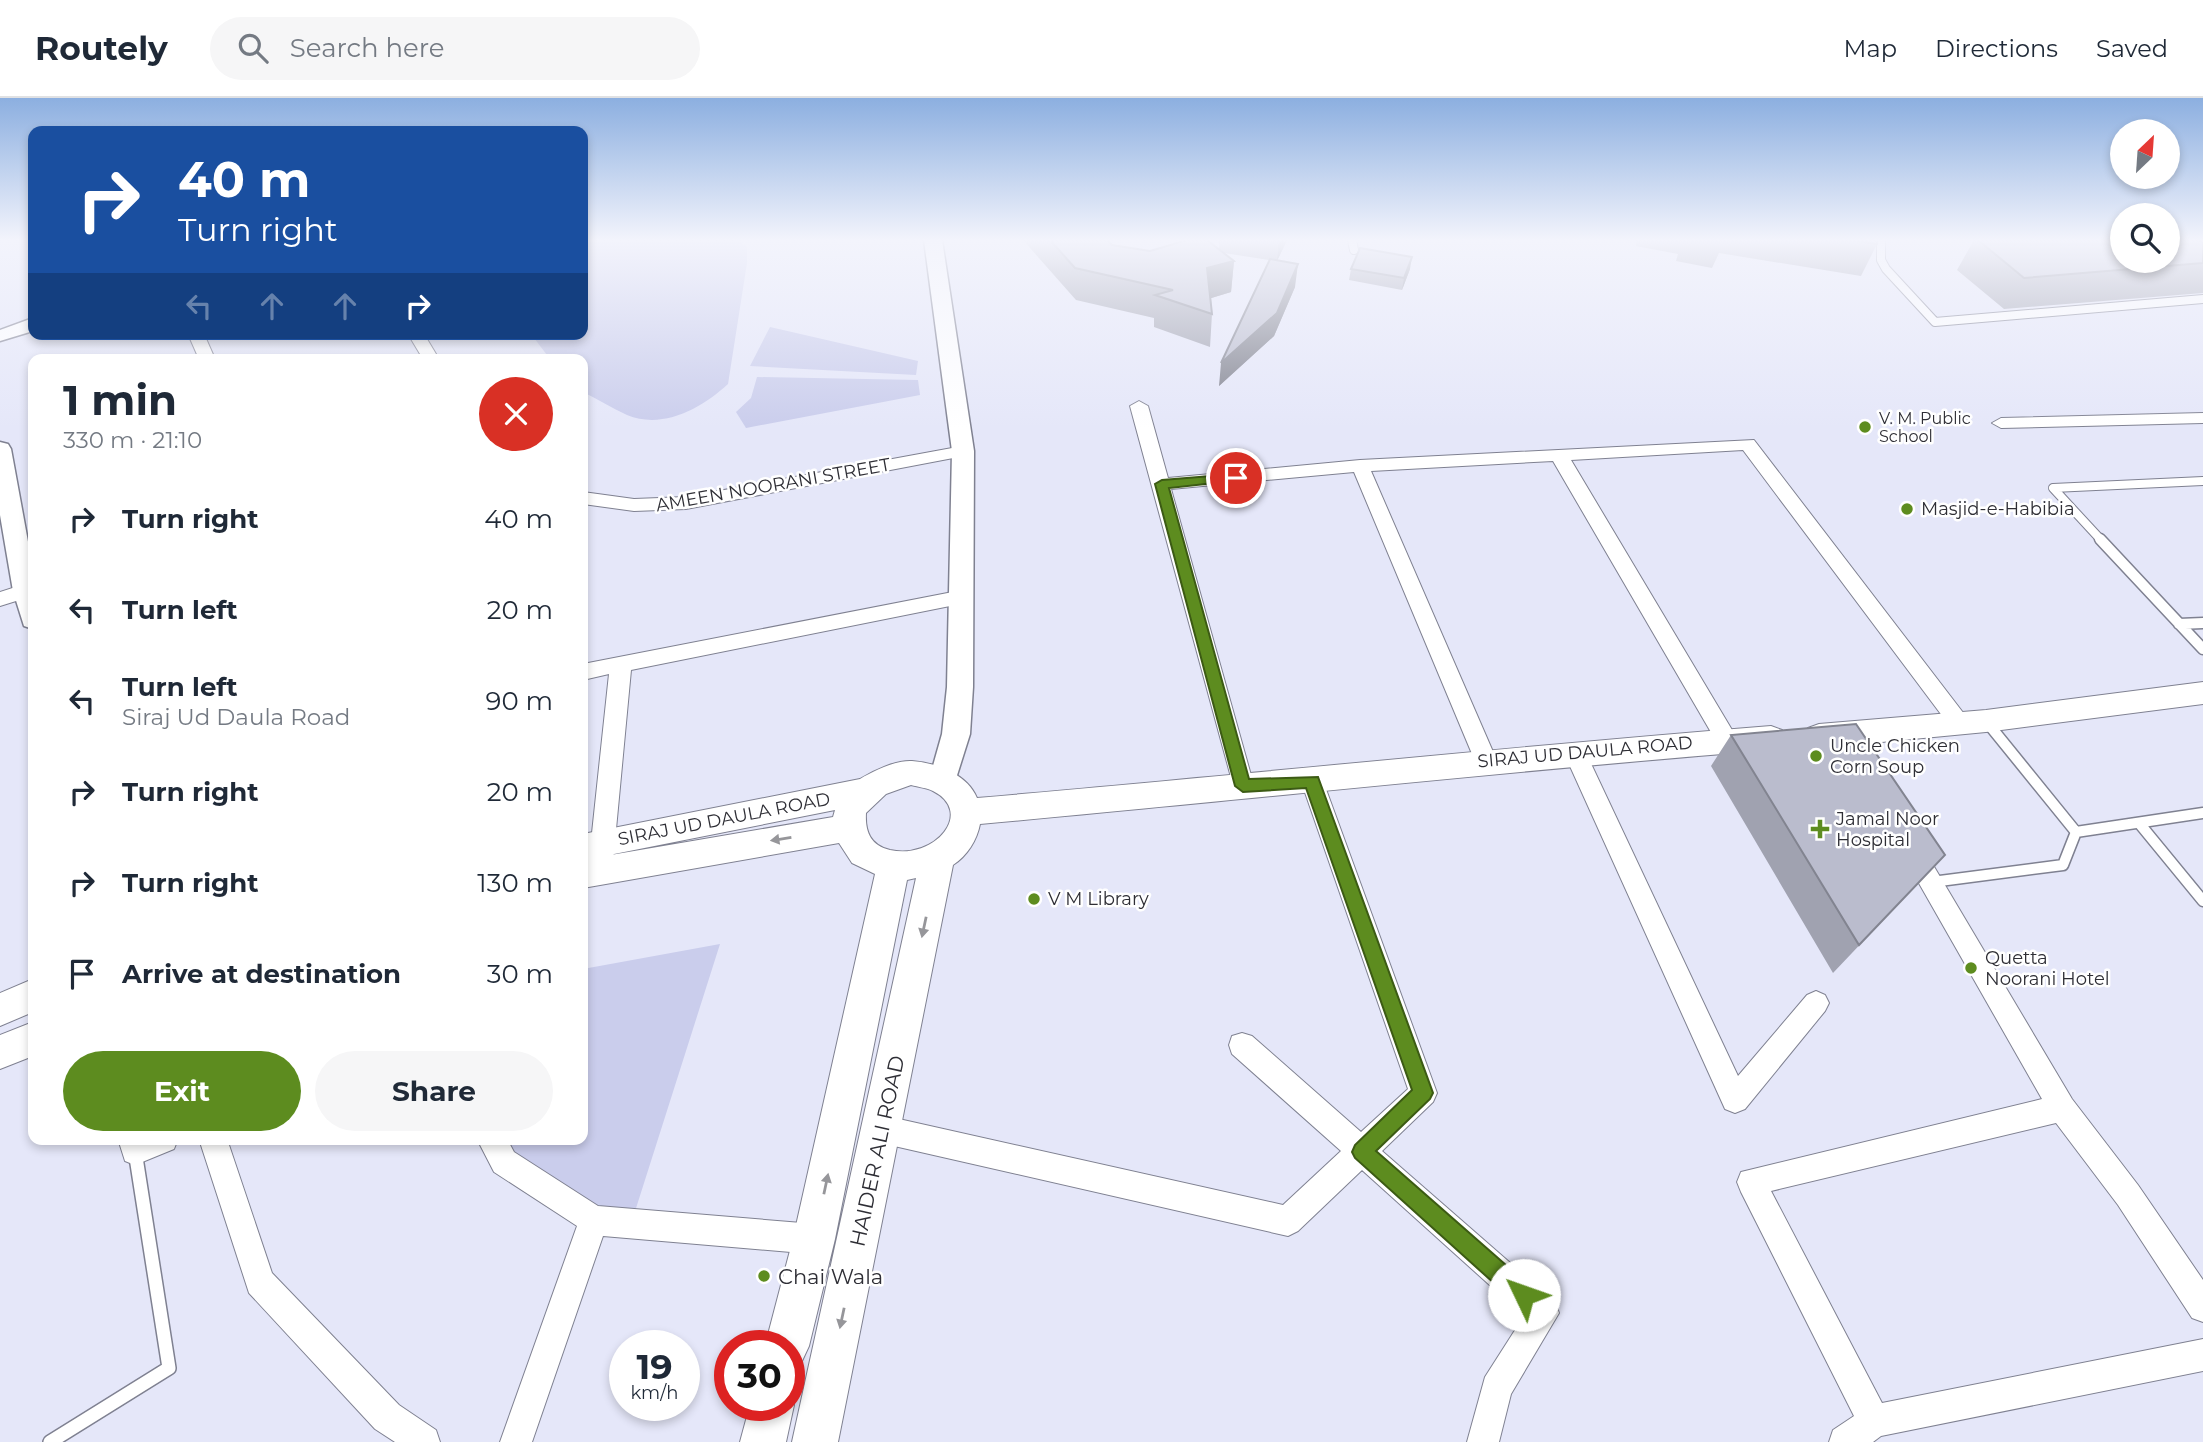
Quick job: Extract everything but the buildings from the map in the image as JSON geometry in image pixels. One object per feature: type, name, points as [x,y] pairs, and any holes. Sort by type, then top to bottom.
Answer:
[{"type":"main road","name":"SIRAJ UD DAULA ROAD","points":[[967,812],[1727,740],[1846,747],[1973,722],[2203,693]]},
{"type":"main road","points":[[928,774],[943,780],[960,793],[967,812],[966,825],[960,839],[950,851],[937,860],[915,867],[893,868],[862,854],[848,828],[852,808],[865,791],[894,775],[928,774]]},
{"type":"main road","name":"SIRAJ UD DAULA ROAD","points":[[592,858],[865,791]]},
{"type":"main road","name":"SIRAJ UD DAULA ROAD","points":[[592,858],[848,828]]},
{"type":"main road","name":"HAIDER ALI ROAD","points":[[815,1442],[937,860]]},
{"type":"main road","points":[[791,1330],[814,1239],[893,868]]},
{"type":"main road","points":[[0,1010],[28,997]]},
{"type":"main road","points":[[0,1052],[28,1041]]},
{"type":"main road","points":[[762,1442],[768,1421]]},
{"type":"street","points":[[943,303],[963,451],[962,597],[956,734],[943,780]]},
{"type":"street","points":[[2,328],[28,318]]},
{"type":"street","points":[[2,328],[28,325]]},
{"type":"street","points":[[1139,406],[1243,786]]},
{"type":"street","points":[[2001,423],[2203,418]]},
{"type":"street","points":[[1162,484],[1360,466],[1748,444],[1973,722]]},
{"type":"street","points":[[0,449],[28,596]]},
{"type":"street","name":"AMEEN NOORANI STREET","points":[[588,499],[609,505],[648,508],[963,451]]},
{"type":"street","points":[[1559,455],[1727,740]]},
{"type":"street","points":[[1360,466],[1486,761]]},
{"type":"street","points":[[588,672],[962,597]]},
{"type":"street","points":[[0,599],[28,606]]},
{"type":"street","points":[[592,858],[621,664]]},
{"type":"street","points":[[1575,753],[1735,1100],[1816,1003]]},
{"type":"street","points":[[881,1129],[1288,1221],[1423,1093],[1312,781]]},
{"type":"street","points":[[1896,825],[1932,882],[2062,1108],[2128,1195],[2203,1307]]},
{"type":"street","points":[[1242,1045],[1544,1313],[1496,1388],[1483,1442]]},
{"type":"street","points":[[1874,1421],[1751,1182],[2062,1108]]},
{"type":"street","points":[[215,1145],[260,1282],[387,1417],[424,1442]]},
{"type":"street","points":[[494,1145],[504,1162],[594,1220],[814,1239]]},
{"type":"street","points":[[516,1442],[594,1220]]},
{"type":"street","points":[[1845,1442],[1874,1421],[2203,1355]]},
{"type":"lane","points":[[1917,303],[1935,322],[2164,303]]},
{"type":"lane","points":[[2203,481],[2053,488],[2203,649]]},
{"type":"lane","points":[[2179,625],[2203,623]]},
{"type":"lane","points":[[1973,722],[2076,832]]},
{"type":"lane","points":[[2076,832],[2203,813]]},
{"type":"lane","points":[[2139,823],[2203,901]]},
{"type":"lane","points":[[1932,882],[2063,865],[2076,832]]},
{"type":"lane","points":[[50,1442],[169,1368],[134,1145]]},
{"type":"shaded area","points":[[588,303],[741,303],[728,384],[694,408],[668,418],[654,420],[627,415],[588,395],[588,354],[546,354],[536,340],[588,340]]},
{"type":"shaded area","points":[[770,327],[918,361],[916,375],[750,366]]},
{"type":"shaded area","points":[[757,377],[918,380],[920,395],[746,428],[736,412],[751,398]]},
{"type":"shaded area","points":[[720,944],[631,1224],[594,1220],[499,1145],[588,1145],[588,968]]},
{"type":"place","name":"V. M. Public School","points":[[1865,427]]},
{"type":"place","name":"Masjid-e-Habibia","points":[[1907,509]]},
{"type":"place","name":"Uncle Chicken Corn Soup","points":[[1816,756]]},
{"type":"place","name":"Jamal Noor Hospital","points":[[1820,829]]},
{"type":"place","name":"V M Library","points":[[1034,899]]},
{"type":"place","name":"Quetta Noorani Hotel","points":[[1971,968]]},
{"type":"place","name":"Chai Wala","points":[[764,1276]]},
{"type":"route","points":[[1236,478],[1162,484],[1243,786],[1312,781],[1423,1093],[1362,1152],[1524,1295]]}]
